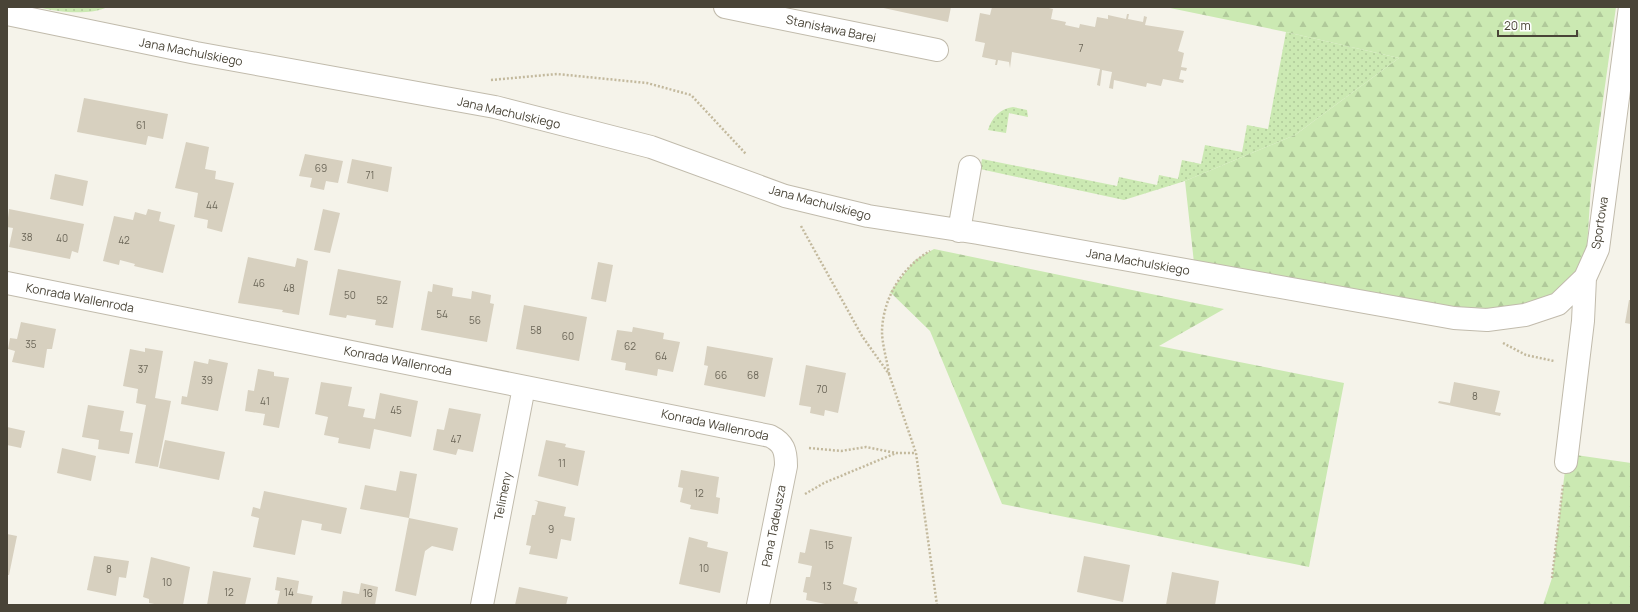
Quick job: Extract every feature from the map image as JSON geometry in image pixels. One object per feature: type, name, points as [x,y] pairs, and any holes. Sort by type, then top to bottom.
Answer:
[{"type":"street","name":"Stanisława Barei","points":[[725,7],[937,50]]},
{"type":"street","name":"Sportowa","points":[[1566,462],[1583,321],[1585,278],[1598,249],[1630,7]]},
{"type":"street","name":"Jana Machulskiego","points":[[7,14],[196,53],[495,107],[651,147],[785,196],[868,216],[959,230],[1454,318],[1487,320],[1525,315],[1558,304],[1585,278]]},
{"type":"street","points":[[959,230],[970,167]]},
{"type":"street","name":"Konrada Wallenroda","points":[[7,283],[770,436],[779,440],[784,447]]},
{"type":"street","name":"Telimeny","points":[[482,605],[524,387]]},
{"type":"street","name":"Pana Tadeusza","points":[[758,605],[786,466],[784,447]]},
{"type":"path","points":[[487,80],[557,74],[647,83],[691,95],[748,157]]},
{"type":"path","points":[[785,196],[862,336],[890,374]]},
{"type":"path","points":[[934,249],[915,260],[890,292],[882,331],[890,374],[916,453],[937,605]]},
{"type":"path","points":[[1500,342],[1526,355],[1578,366]]},
{"type":"path","points":[[784,447],[841,451],[866,447],[896,453],[916,453]]},
{"type":"path","points":[[803,495],[831,479],[896,453]]},
{"type":"path","points":[[1552,578],[1566,462]]},
{"type":"green space","points":[[37,7],[108,7],[91,12],[64,12]]},
{"type":"green space","points":[[1165,7],[1616,7],[1591,186],[1585,278],[1558,304],[1487,320],[1195,272],[1185,181],[1295,135],[1399,58],[1286,32]]},
{"type":"green space","points":[[1286,32],[1399,58],[1295,135],[1185,181],[1124,200],[980,169],[982,159],[1117,186],[1119,177],[1157,185],[1159,175],[1178,179],[1182,160],[1201,164],[1205,145],[1242,152],[1247,125],[1268,129]]},
{"type":"green space","points":[[1013,107],[1027,110],[1028,117],[1009,113],[1006,133],[988,130],[997,114]]},
{"type":"green space","points":[[934,249],[1224,309],[1159,346],[1344,383],[1309,567],[1002,504],[930,331],[890,292],[915,260]]},
{"type":"green space","points":[[1576,455],[1631,463],[1631,605],[1543,605],[1552,578],[1566,462]]},
{"type":"building","points":[[879,7],[951,7],[948,22]]},
{"type":"building","points":[[992,7],[1045,7],[1053,9],[1051,19],[1066,22],[1065,25],[1079,28],[1080,24],[1095,27],[1097,17],[1108,19],[1108,15],[1126,19],[1127,14],[1129,14],[1128,19],[1143,22],[1144,16],[1147,17],[1145,25],[1184,31],[1178,51],[1184,53],[1181,67],[1187,68],[1186,71],[1181,70],[1179,79],[1184,80],[1183,83],[1163,79],[1161,86],[1147,83],[1146,87],[1114,80],[1113,89],[1109,88],[1112,72],[1102,70],[1100,86],[1097,85],[1100,69],[1012,52],[1010,68],[1009,62],[998,60],[997,65],[995,65],[996,60],[982,57],[985,43],[975,41],[980,13],[990,15]]},
{"type":"building","points":[[84,98],[168,114],[163,139],[148,136],[146,145],[77,132]]},
{"type":"building","points":[[186,142],[209,147],[205,169],[216,171],[215,179],[234,183],[222,232],[207,228],[208,220],[194,217],[198,193],[175,188]]},
{"type":"building","points":[[305,154],[343,161],[338,183],[326,181],[324,190],[310,187],[312,178],[299,176]]},
{"type":"building","points":[[352,159],[392,167],[388,192],[347,183]]},
{"type":"building","points":[[55,174],[88,181],[83,206],[50,199]]},
{"type":"building","points":[[9,209],[84,224],[78,253],[72,251],[70,259],[9,247],[13,228],[7,227]]},
{"type":"building","points":[[148,209],[161,212],[159,221],[175,225],[163,273],[134,266],[135,264],[120,260],[119,265],[103,261],[114,216],[133,220],[135,212],[146,215]]},
{"type":"building","points":[[323,209],[340,213],[330,253],[314,250]]},
{"type":"building","points":[[248,257],[295,267],[297,258],[308,261],[299,315],[282,312],[283,310],[238,303]]},
{"type":"building","points":[[598,262],[613,265],[606,302],[591,299]]},
{"type":"building","points":[[338,269],[401,281],[393,328],[375,325],[376,320],[347,315],[346,318],[329,315]]},
{"type":"building","points":[[433,284],[453,288],[452,296],[471,299],[472,291],[491,295],[490,303],[494,304],[487,342],[421,330],[428,291],[432,292]]},
{"type":"building","points":[[1629,300],[1631,300],[1631,324],[1625,323]]},
{"type":"building","points":[[524,305],[587,317],[579,361],[516,349]]},
{"type":"building","points":[[21,322],[56,329],[52,349],[47,349],[44,368],[12,362],[15,351],[8,349],[10,338],[17,339]]},
{"type":"building","points":[[633,327],[664,333],[663,339],[680,342],[673,372],[658,369],[657,376],[625,370],[626,363],[611,360],[617,330],[632,332]]},
{"type":"building","points":[[707,346],[773,358],[765,397],[704,385],[708,366],[704,365]]},
{"type":"building","points":[[145,348],[163,351],[155,398],[171,401],[158,467],[135,463],[146,405],[136,403],[138,389],[123,386],[130,349],[145,352]]},
{"type":"building","points":[[209,359],[228,363],[218,411],[181,404],[182,396],[187,397],[194,361],[208,364]]},
{"type":"building","points":[[806,365],[846,373],[838,413],[825,410],[824,416],[810,413],[811,407],[799,405]]},
{"type":"building","points":[[258,369],[274,372],[274,376],[289,378],[279,428],[263,425],[265,414],[245,411],[248,390],[254,391]]},
{"type":"building","points":[[321,382],[352,387],[348,406],[365,409],[363,417],[375,419],[380,393],[418,401],[411,437],[374,429],[370,449],[338,443],[339,438],[324,435],[328,417],[315,414]]},
{"type":"building","points":[[1454,382],[1500,391],[1495,412],[1501,413],[1500,416],[1438,403],[1439,401],[1450,403]]},
{"type":"building","points":[[88,405],[124,411],[120,431],[133,433],[129,454],[98,449],[99,440],[82,437]]},
{"type":"building","points":[[449,408],[481,414],[473,452],[458,449],[456,455],[433,450],[437,429],[444,430]]},
{"type":"building","points":[[7,427],[25,431],[21,448],[7,445]]},
{"type":"building","points":[[165,440],[225,452],[219,480],[159,468]]},
{"type":"building","points":[[546,440],[566,444],[565,447],[585,451],[578,486],[538,476]]},
{"type":"building","points":[[62,448],[96,456],[91,481],[57,473]]},
{"type":"building","points":[[681,470],[719,477],[716,497],[720,498],[718,514],[690,509],[691,505],[680,502],[683,488],[678,487]]},
{"type":"building","points":[[400,471],[417,474],[409,518],[360,509],[365,485],[396,491]]},
{"type":"building","points":[[264,491],[347,508],[341,534],[321,530],[322,524],[302,520],[295,555],[253,547],[259,518],[251,516],[253,507],[260,509]]},
{"type":"building","points":[[534,500],[566,507],[564,516],[575,518],[571,541],[561,539],[557,559],[529,554],[531,546],[526,545],[532,515],[535,515],[538,502]]},
{"type":"building","points":[[409,518],[458,528],[453,551],[432,546],[425,551],[416,596],[395,591]]},
{"type":"building","points":[[810,529],[852,537],[843,584],[857,588],[854,601],[858,602],[857,605],[830,605],[806,600],[807,593],[803,592],[806,577],[810,577],[812,566],[798,563],[800,552],[805,553]]},
{"type":"building","points":[[7,534],[17,536],[9,575],[7,575]]},
{"type":"building","points":[[689,537],[708,542],[707,547],[728,552],[720,593],[679,584]]},
{"type":"building","points":[[94,556],[129,561],[126,578],[119,577],[116,596],[87,590]]},
{"type":"building","points":[[1084,556],[1130,565],[1123,602],[1077,592]]},
{"type":"building","points":[[151,557],[190,567],[183,605],[160,605],[149,603],[149,599],[143,597]]},
{"type":"building","points":[[213,571],[251,578],[245,605],[207,605]]},
{"type":"building","points":[[1172,572],[1219,581],[1215,605],[1166,605]]},
{"type":"building","points":[[277,577],[299,581],[297,593],[313,596],[311,605],[277,605],[280,591],[275,590]]},
{"type":"building","points":[[361,583],[378,587],[375,605],[341,605],[343,591],[359,594]]},
{"type":"building","points":[[519,587],[568,597],[566,605],[515,605]]}]
